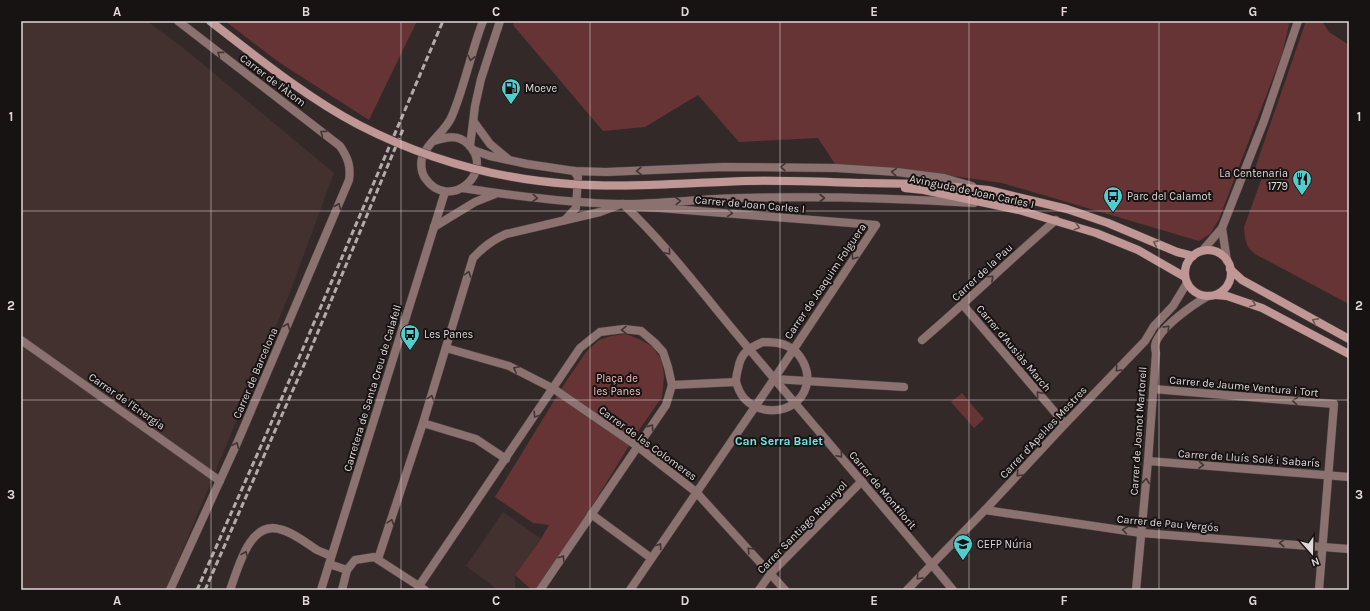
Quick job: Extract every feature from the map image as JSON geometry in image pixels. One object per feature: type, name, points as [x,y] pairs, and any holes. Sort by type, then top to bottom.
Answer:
[{"type":"main road","points":[[210,21],[262,61],[314,98],[360,125],[398,143],[432,156],[482,171],[532,180],[571,184],[609,185],[769,181],[864,183]]},
{"type":"main road","name":"Avinguda de Joan Carles I","points":[[864,183],[925,184],[988,190],[1067,210],[1108,223],[1177,252],[1193,256]]},
{"type":"main road","name":"Avinguda de Joan Carles I","points":[[864,183],[924,190],[1019,210],[1056,220],[1096,233],[1138,250],[1186,280]]},
{"type":"main road","points":[[1212,296],[1222,291],[1228,285],[1230,269],[1223,256],[1216,252],[1202,251],[1193,256],[1187,263],[1185,270],[1186,280],[1194,292],[1202,296],[1212,296],[1226,296],[1262,308],[1349,354]]},
{"type":"main road","points":[[1230,269],[1242,280],[1349,339]]},
{"type":"street","name":"Carrer de l'Àtom","points":[[178,21],[340,146],[349,161]]},
{"type":"street","points":[[483,21],[474,42],[467,74],[451,118],[434,141],[427,147],[422,159],[421,168],[424,176],[436,189],[445,192],[462,188],[474,177],[476,160],[472,148],[475,106],[481,79],[500,21]]},
{"type":"street","points":[[1202,251],[1222,228],[1264,121],[1298,21]]},
{"type":"street","points":[[474,122],[490,144],[509,160]]},
{"type":"street","points":[[434,141],[447,136],[466,142],[472,148]]},
{"type":"street","name":"Avinguda de Joan Carles I","points":[[472,148],[490,156],[574,171],[606,172],[723,167],[836,168],[897,172],[944,178],[988,190]]},
{"type":"street","name":"Carrer de Barcelona","points":[[170,590],[220,481],[349,180],[351,170],[349,161]]},
{"type":"street","points":[[565,220],[575,211],[577,202],[578,177],[574,171]]},
{"type":"street","points":[[462,188],[496,194],[577,202],[622,204],[739,198],[860,198],[985,204]]},
{"type":"street","name":"Carretera de Santa Creu de Calafell","points":[[321,590],[445,192]]},
{"type":"street","points":[[434,227],[475,202],[496,194]]},
{"type":"street","points":[[378,559],[423,423],[473,258],[482,247],[494,239],[506,234],[600,212],[622,204]]},
{"type":"street","points":[[622,204],[645,225],[748,349]]},
{"type":"street","name":"Carrer de Joan Carles I","points":[[622,204],[640,207],[876,225]]},
{"type":"street","name":"Carrer de la Pau","points":[[922,340],[963,305],[1018,253],[1056,220]]},
{"type":"street","name":"Carrer de Joaquim Folguera","points":[[755,406],[876,225]]},
{"type":"street","points":[[1222,228],[1227,261]]},
{"type":"street","name":"Carrer d'Apel·les Mestres","points":[[907,590],[1145,341],[1154,326],[1173,306],[1186,280]]},
{"type":"street","points":[[1145,341],[1155,345],[1163,331],[1184,311],[1212,296]]},
{"type":"street","name":"Carrer d'Ausiàs March","points":[[963,305],[1065,424]]},
{"type":"street","points":[[342,590],[347,570],[355,560],[370,556],[378,559],[422,588],[580,348],[600,332],[624,329],[641,331],[663,352],[668,367],[672,385],[666,406],[540,590]]},
{"type":"street","name":"Carrer de l'Energia","points":[[21,340],[220,481]]},
{"type":"street","points":[[764,342],[774,342],[793,350],[804,363],[808,381],[802,397],[796,404],[776,411],[762,409],[747,401],[740,393],[736,382],[738,366],[748,349],[764,342]]},
{"type":"street","name":"Carrer de Joanot Martorell","points":[[1136,590],[1148,461],[1156,353],[1155,345]]},
{"type":"street","name":"Carrer de les Colomeres","points":[[446,348],[508,366],[554,389],[638,446],[696,492],[785,590]]},
{"type":"street","name":"Carrer de Montflorit","points":[[748,349],[862,481],[953,590]]},
{"type":"street","points":[[774,379],[904,387]]},
{"type":"street","points":[[672,385],[736,382]]},
{"type":"street","name":"Carrer de Jaume Ventura i Tort","points":[[1153,389],[1334,404],[1328,475]]},
{"type":"street","points":[[630,590],[755,406]]},
{"type":"street","points":[[423,423],[476,439],[506,459]]},
{"type":"street","name":"Carrer de Lluís Solé i Sabarís","points":[[1148,461],[1349,477]]},
{"type":"street","points":[[1319,590],[1328,475]]},
{"type":"street","name":"Carrer Santiago Rusinyol","points":[[759,590],[771,573],[862,481]]},
{"type":"street","name":"Carrer de Pau Vergós","points":[[985,510],[1141,533],[1349,549]]},
{"type":"street","points":[[591,514],[651,558]]},
{"type":"street","points":[[230,590],[249,544],[258,532],[265,529],[279,529],[289,533],[319,551],[331,556]]},
{"type":"street","points":[[329,564],[347,570]]},
{"type":"shaded area","points":[[21,21],[147,21],[186,50],[334,173],[290,292],[166,590],[21,590]]},
{"type":"shaded area","points":[[503,512],[541,539],[515,575],[515,590],[498,590],[466,566]]},
{"type":"green space","points":[[225,21],[417,21],[369,120],[280,63]]},
{"type":"green space","points":[[515,21],[1290,21],[1282,54],[1219,219],[1210,234],[1199,241],[1002,183],[919,171],[835,164],[818,138],[739,142],[698,95],[645,127],[603,131],[513,25]]},
{"type":"green space","name":"La Centenaria 1779","points":[[1306,21],[1322,21],[1329,32],[1349,45],[1349,304],[1255,254],[1248,247],[1245,238],[1244,227],[1263,175],[1253,174]]},
{"type":"green space","name":"Plaça de les Panes","points":[[626,334],[653,347],[662,361],[664,376],[662,397],[637,433],[540,590],[532,590],[515,575],[541,539],[549,525],[533,523],[495,497],[565,383],[586,352],[599,340],[611,336]]},
{"type":"green space","points":[[962,393],[984,419],[974,428],[951,402]]},
{"type":"railway","points":[[197,590],[269,428],[443,21]]},
{"type":"railway","points":[[205,590],[307,358],[404,127]]},
{"type":"place","name":"Moeve","points":[[511,105]]},
{"type":"place","name":"La Centenaria 1779","points":[[1302,196]]},
{"type":"place","name":"Parc del Calamot","points":[[1113,213]]},
{"type":"place","name":"Les Panes","points":[[410,351]]},
{"type":"place","name":"CEFP Núria","points":[[963,561]]},
{"type":"district","name":"Can Serra Balet","points":[[779,441]]}]
